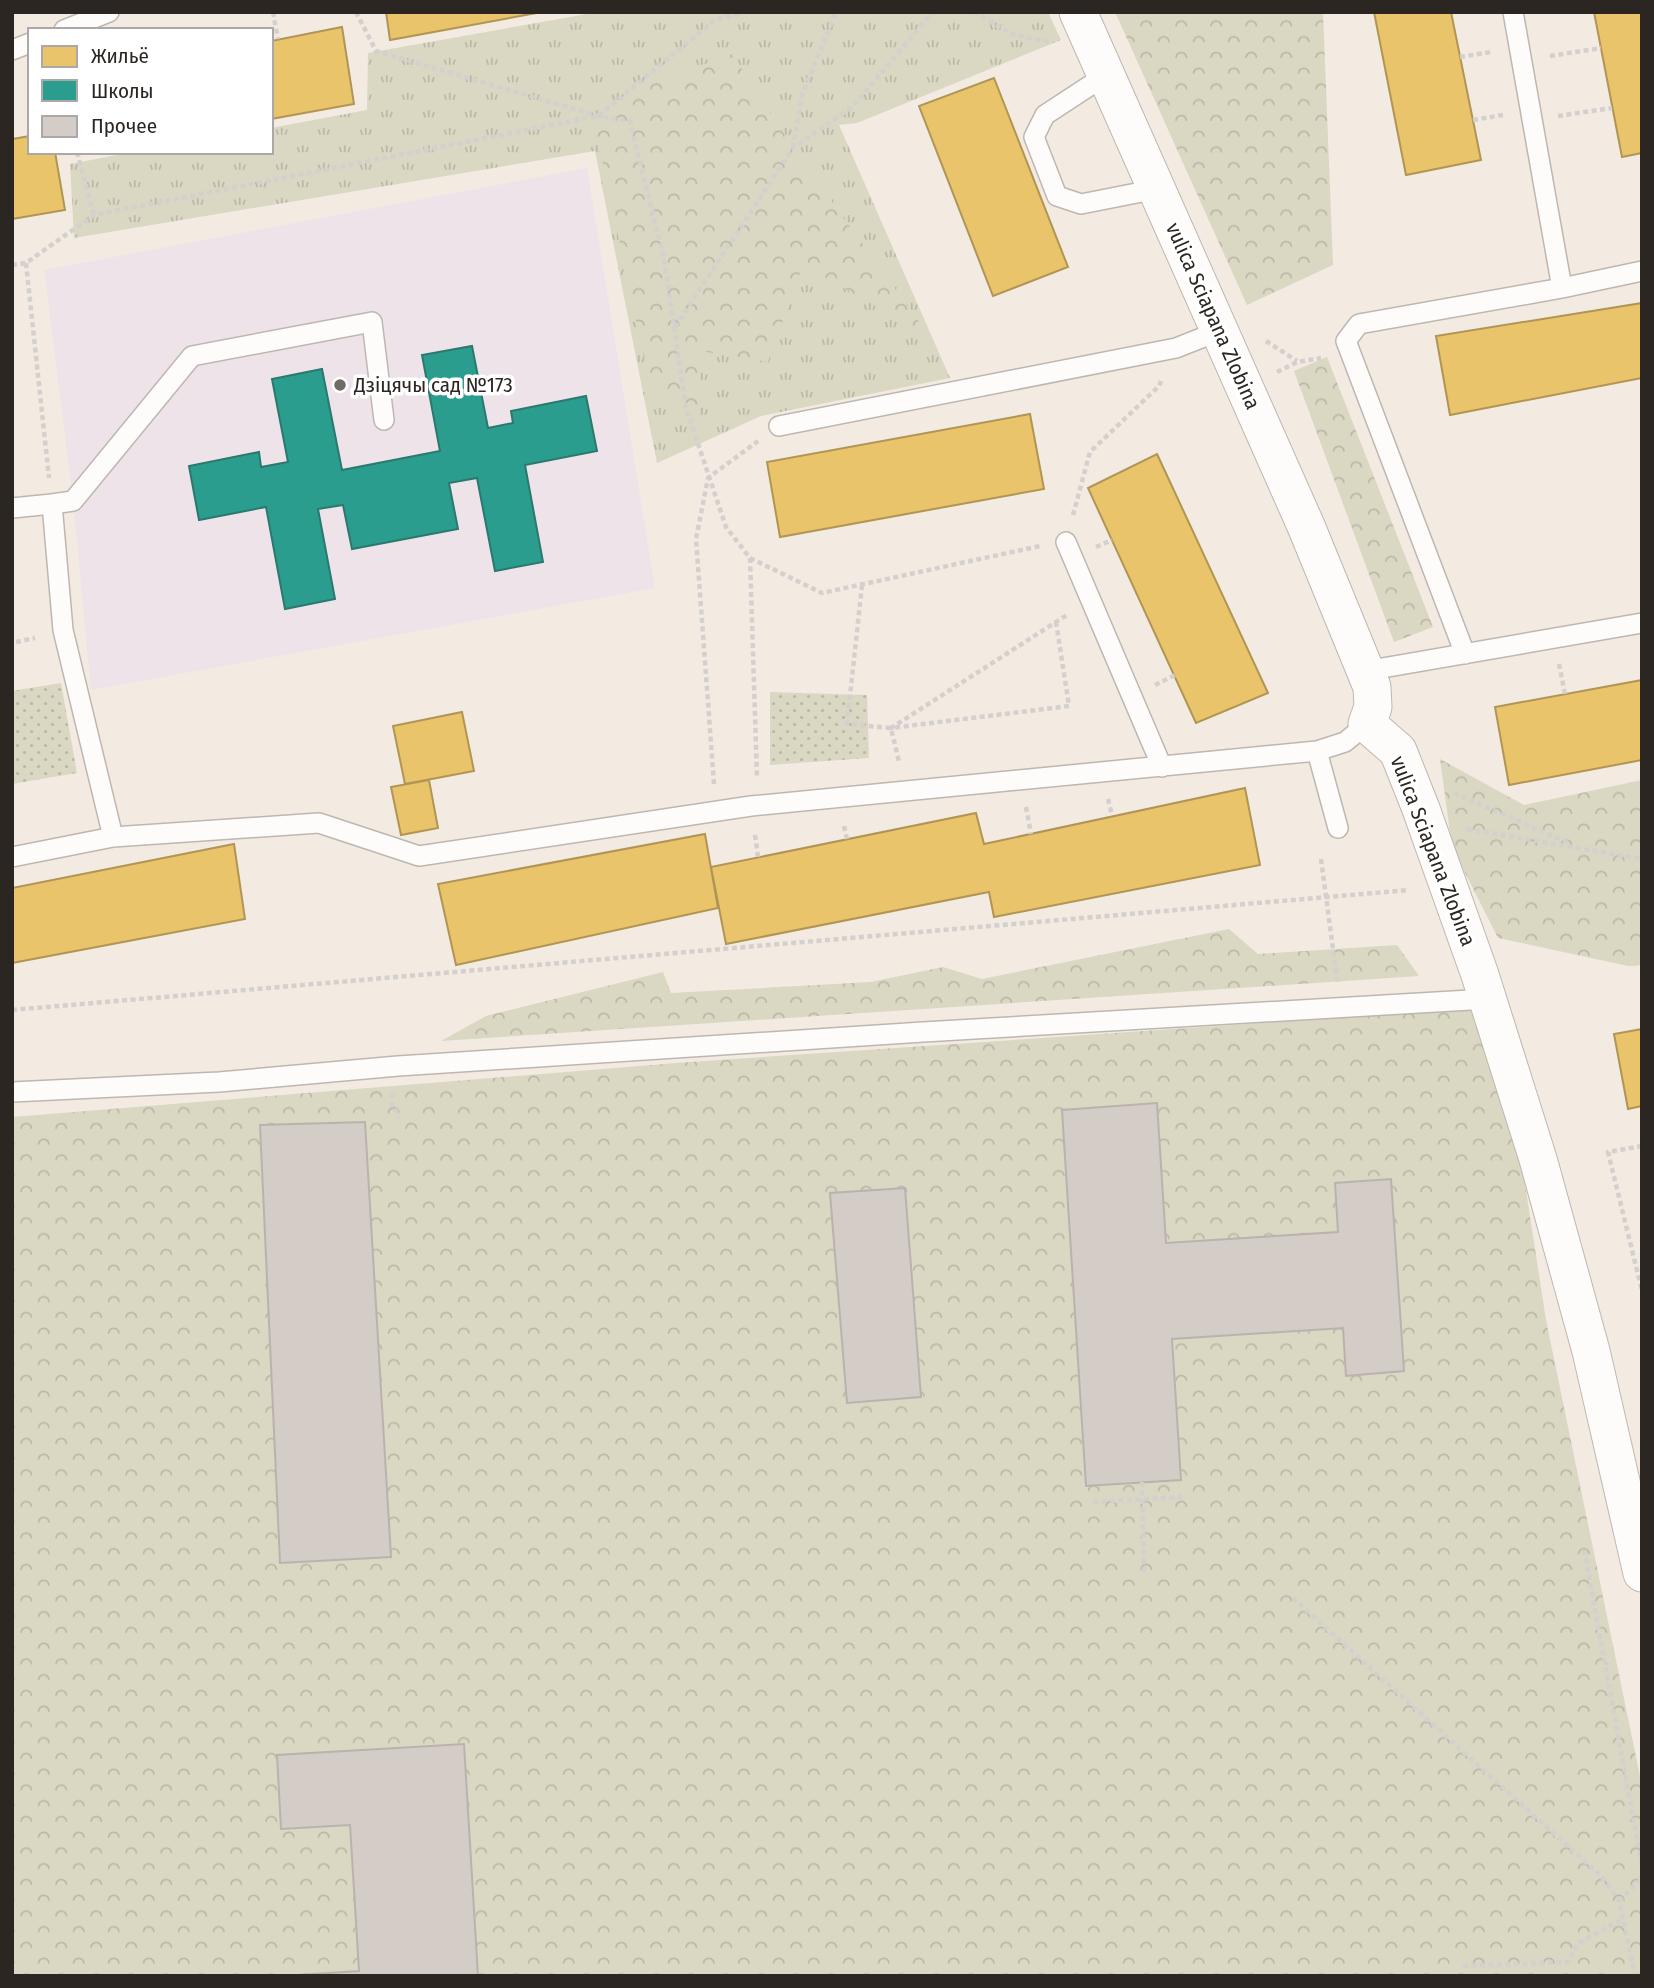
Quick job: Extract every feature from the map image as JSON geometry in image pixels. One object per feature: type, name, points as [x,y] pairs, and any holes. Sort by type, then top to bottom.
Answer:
[{"type":"street","name":"vulica Sciapana Zlobina","points":[[1078,12],[1306,526],[1372,687],[1373,707],[1367,724],[1398,751],[1426,822],[1538,1158],[1591,1351],[1642,1573]]},
{"type":"lane","points":[[69,28],[109,12]]},
{"type":"lane","points":[[1513,12],[1562,288]]},
{"type":"lane","points":[[1106,75],[1045,116],[1034,137],[1057,196],[1081,204],[1157,189]]},
{"type":"lane","points":[[1465,654],[1346,341],[1359,324],[1642,271]]},
{"type":"lane","points":[[12,508],[73,501],[192,356],[372,322],[384,420]]},
{"type":"lane","points":[[779,426],[1176,348],[1219,331]]},
{"type":"lane","points":[[52,504],[63,630],[113,837]]},
{"type":"lane","points":[[1066,542],[1162,767]]},
{"type":"lane","points":[[1365,671],[1642,624]]},
{"type":"lane","points":[[12,858],[113,837],[320,822],[419,856],[751,806],[1317,751],[1345,742],[1367,724]]},
{"type":"lane","points":[[1317,751],[1338,828]]},
{"type":"lane","points":[[12,1092],[219,1082],[398,1066],[895,1033],[1487,999]]},
{"type":"path","points":[[273,12],[278,39]]},
{"type":"path","points":[[356,12],[376,51],[598,116],[630,121],[664,258],[687,408],[726,527],[750,558],[822,593],[1066,542],[1090,452],[1159,386],[1176,348]]},
{"type":"path","points":[[12,265],[26,263],[94,215],[598,116],[714,22],[741,12]]},
{"type":"path","points":[[793,148],[802,95],[836,12]]},
{"type":"path","points":[[674,327],[793,148],[852,107],[933,12]]},
{"type":"path","points":[[1521,61],[1601,48]]},
{"type":"path","points":[[1532,119],[1612,108]]},
{"type":"path","points":[[78,154],[94,215]]},
{"type":"path","points":[[26,263],[52,504]]},
{"type":"path","points":[[1244,386],[1297,362],[1350,356]]},
{"type":"path","points":[[713,812],[714,776],[696,539],[708,478],[779,426]]},
{"type":"path","points":[[750,558],[757,785],[751,806]]},
{"type":"path","points":[[862,585],[847,724],[891,728],[1069,706],[1055,622]]},
{"type":"path","points":[[891,728],[1091,599]]},
{"type":"path","points":[[16,642],[35,638]]},
{"type":"path","points":[[1557,655],[1565,694]]},
{"type":"path","points":[[891,728],[907,790]]},
{"type":"path","points":[[1406,772],[1579,848]]},
{"type":"path","points":[[1023,794],[1031,834]]},
{"type":"path","points":[[1426,822],[1642,859]]},
{"type":"path","points":[[1321,859],[1341,1008]]},
{"type":"path","points":[[12,1010],[1448,886]]},
{"type":"path","points":[[1642,1146],[1608,1152],[1642,1291]]},
{"type":"path","points":[[1142,1482],[1144,1573]]},
{"type":"path","points":[[1093,1502],[1182,1497]]},
{"type":"path","points":[[1584,1550],[1642,1866]]},
{"type":"path","points":[[1293,1598],[1602,1877],[1619,1900],[1635,1976]]},
{"type":"path","points":[[1619,1900],[1642,1878]]},
{"type":"path","points":[[1464,1966],[1568,1962],[1578,1943],[1623,1919]]},
{"type":"shaded area","name":"Дзіцячы сад №173","points":[[587,168],[655,588],[91,690],[73,501],[44,270]]},
{"type":"green space","points":[[598,12],[1048,12],[1061,40],[857,123],[839,125],[950,378],[761,416],[657,463],[595,151],[74,238],[70,164],[122,154],[273,154],[273,128],[367,110],[368,53]]},
{"type":"green space","points":[[1115,12],[1323,12],[1333,265],[1247,305]]},
{"type":"green space","points":[[732,54],[793,148],[930,337],[803,265],[768,362],[700,351],[699,421],[650,385],[596,132],[630,92]]},
{"type":"green space","points":[[1327,357],[1433,627],[1394,642],[1294,371]]},
{"type":"green space","points":[[61,683],[77,773],[12,784],[12,691]]},
{"type":"green space","points":[[770,692],[867,695],[869,758],[770,765]]},
{"type":"green space","points":[[1440,759],[1524,805],[1642,780],[1642,965],[1628,966],[1498,938],[1452,847]]},
{"type":"green space","points":[[1229,929],[1258,954],[1397,945],[1419,976],[441,1041],[486,1016],[663,972],[671,993],[871,982],[943,967],[982,979]]},
{"type":"green space","points":[[1481,1008],[1514,1113],[1546,1320],[1642,1786],[1642,1976],[12,1976],[12,1117],[676,1063]]},
{"type":"building: Жильё","points":[[386,12],[542,12],[390,40]]},
{"type":"building: Жильё","points":[[1374,12],[1451,12],[1481,160],[1406,175]]},
{"type":"building: Жильё","points":[[1594,12],[1642,12],[1642,153],[1622,157]]},
{"type":"building: Жильё","points":[[342,27],[354,104],[273,119],[273,41]]},
{"type":"building: Жильё","points":[[994,78],[1068,267],[993,296],[919,106]]},
{"type":"building: Жильё","points":[[28,136],[28,154],[55,154],[65,210],[12,219],[12,139]]},
{"type":"building: Жильё","points":[[1642,303],[1642,378],[1450,415],[1436,336]]},
{"type":"building: Жильё","points":[[1030,414],[1044,489],[780,537],[767,462]]},
{"type":"building: Жильё","points":[[1157,454],[1268,693],[1196,723],[1088,488]]},
{"type":"building: Жильё","points":[[1642,680],[1642,760],[1509,785],[1495,707]]},
{"type":"building: Жильё","points":[[462,712],[474,771],[405,784],[393,726]]},
{"type":"building: Жильё","points":[[429,780],[438,828],[401,835],[391,787]]},
{"type":"building: Жильё","points":[[1245,788],[1260,865],[994,917],[989,892],[726,944],[711,867],[976,813],[984,844]]},
{"type":"building: Жильё","points":[[705,834],[718,908],[456,965],[438,884]]},
{"type":"building: Жильё","points":[[234,844],[245,919],[12,963],[12,888]]},
{"type":"building: Жильё","points":[[1642,1029],[1642,1106],[1628,1109],[1614,1034]]},
{"type":"building: Школы","points":[[472,346],[488,428],[513,423],[511,411],[586,396],[597,451],[525,465],[543,562],[495,571],[477,478],[449,483],[458,529],[352,549],[343,505],[318,509],[335,599],[285,609],[266,507],[199,520],[189,466],[259,452],[261,467],[288,462],[272,379],[322,369],[342,470],[440,451],[422,355]]},
{"type":"building: Прочее","points":[[1157,1103],[1166,1243],[1338,1232],[1335,1183],[1391,1179],[1404,1371],[1346,1376],[1343,1328],[1172,1339],[1181,1480],[1086,1486],[1062,1110]]},
{"type":"building: Прочее","points":[[365,1122],[391,1557],[280,1563],[260,1125]]},
{"type":"building: Прочее","points":[[905,1188],[921,1397],[847,1403],[830,1193]]},
{"type":"building: Прочее","points":[[464,1744],[478,1976],[283,1976],[359,1971],[350,1825],[281,1829],[277,1755]]},
{"type":"place","name":"Дзіцячы сад №173","points":[[340,385]]}]
